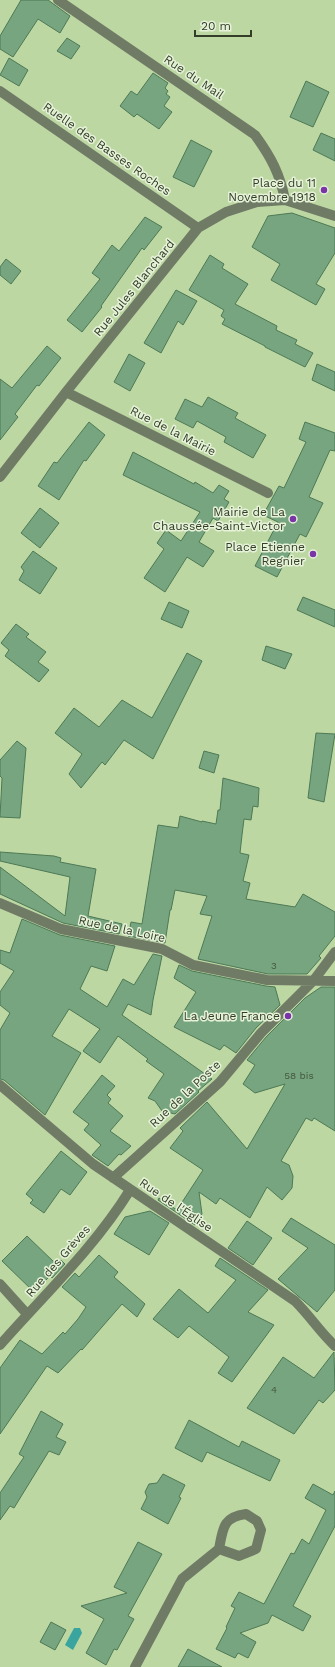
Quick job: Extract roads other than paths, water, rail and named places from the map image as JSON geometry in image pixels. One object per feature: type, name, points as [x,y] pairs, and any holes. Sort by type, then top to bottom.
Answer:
[{"type":"street","name":"Rue du Mail","points":[[58,0],[255,135],[271,157],[282,183],[285,200]]},
{"type":"street","name":"Ruelle des Basses Roches","points":[[0,90],[198,228]]},
{"type":"street","name":"Rue Jules Blanchard","points":[[0,477],[66,392],[198,228],[226,212],[257,202],[285,200],[335,216]]},
{"type":"street","name":"Rue de la Mairie","points":[[66,392],[268,493]]},
{"type":"street","name":"Rue de la Loire","points":[[0,903],[61,929],[162,949],[193,965],[267,980],[335,981]]},
{"type":"street","name":"Rue de la Poste","points":[[113,1178],[220,1082],[261,1033],[314,980],[335,952]]},
{"type":"street","name":"Rue de l'Église","points":[[0,1085],[92,1164],[296,1302],[311,1317],[323,1334],[335,1346]]},
{"type":"street","name":"Rue des Grèves","points":[[0,1345],[91,1246],[130,1190]]},
{"type":"street","points":[[0,1284],[27,1314]]},
{"type":"street","points":[[135,1667],[182,1579],[219,1548],[227,1521],[234,1516],[246,1514],[257,1521],[261,1530],[256,1549],[240,1556],[219,1548]]},
{"type":"water","points":[[74,1628],[80,1628],[82,1633],[73,1650],[65,1645]]},
{"type":"place","name":"Place du 11 Novembre 1918","points":[[324,190]]},
{"type":"place","name":"Mairie de La Chaussée-Saint-Victor","points":[[293,519]]},
{"type":"place","name":"Place Etienne Regnier","points":[[313,554]]},
{"type":"place","name":"La Jeune France","points":[[288,1016]]}]
